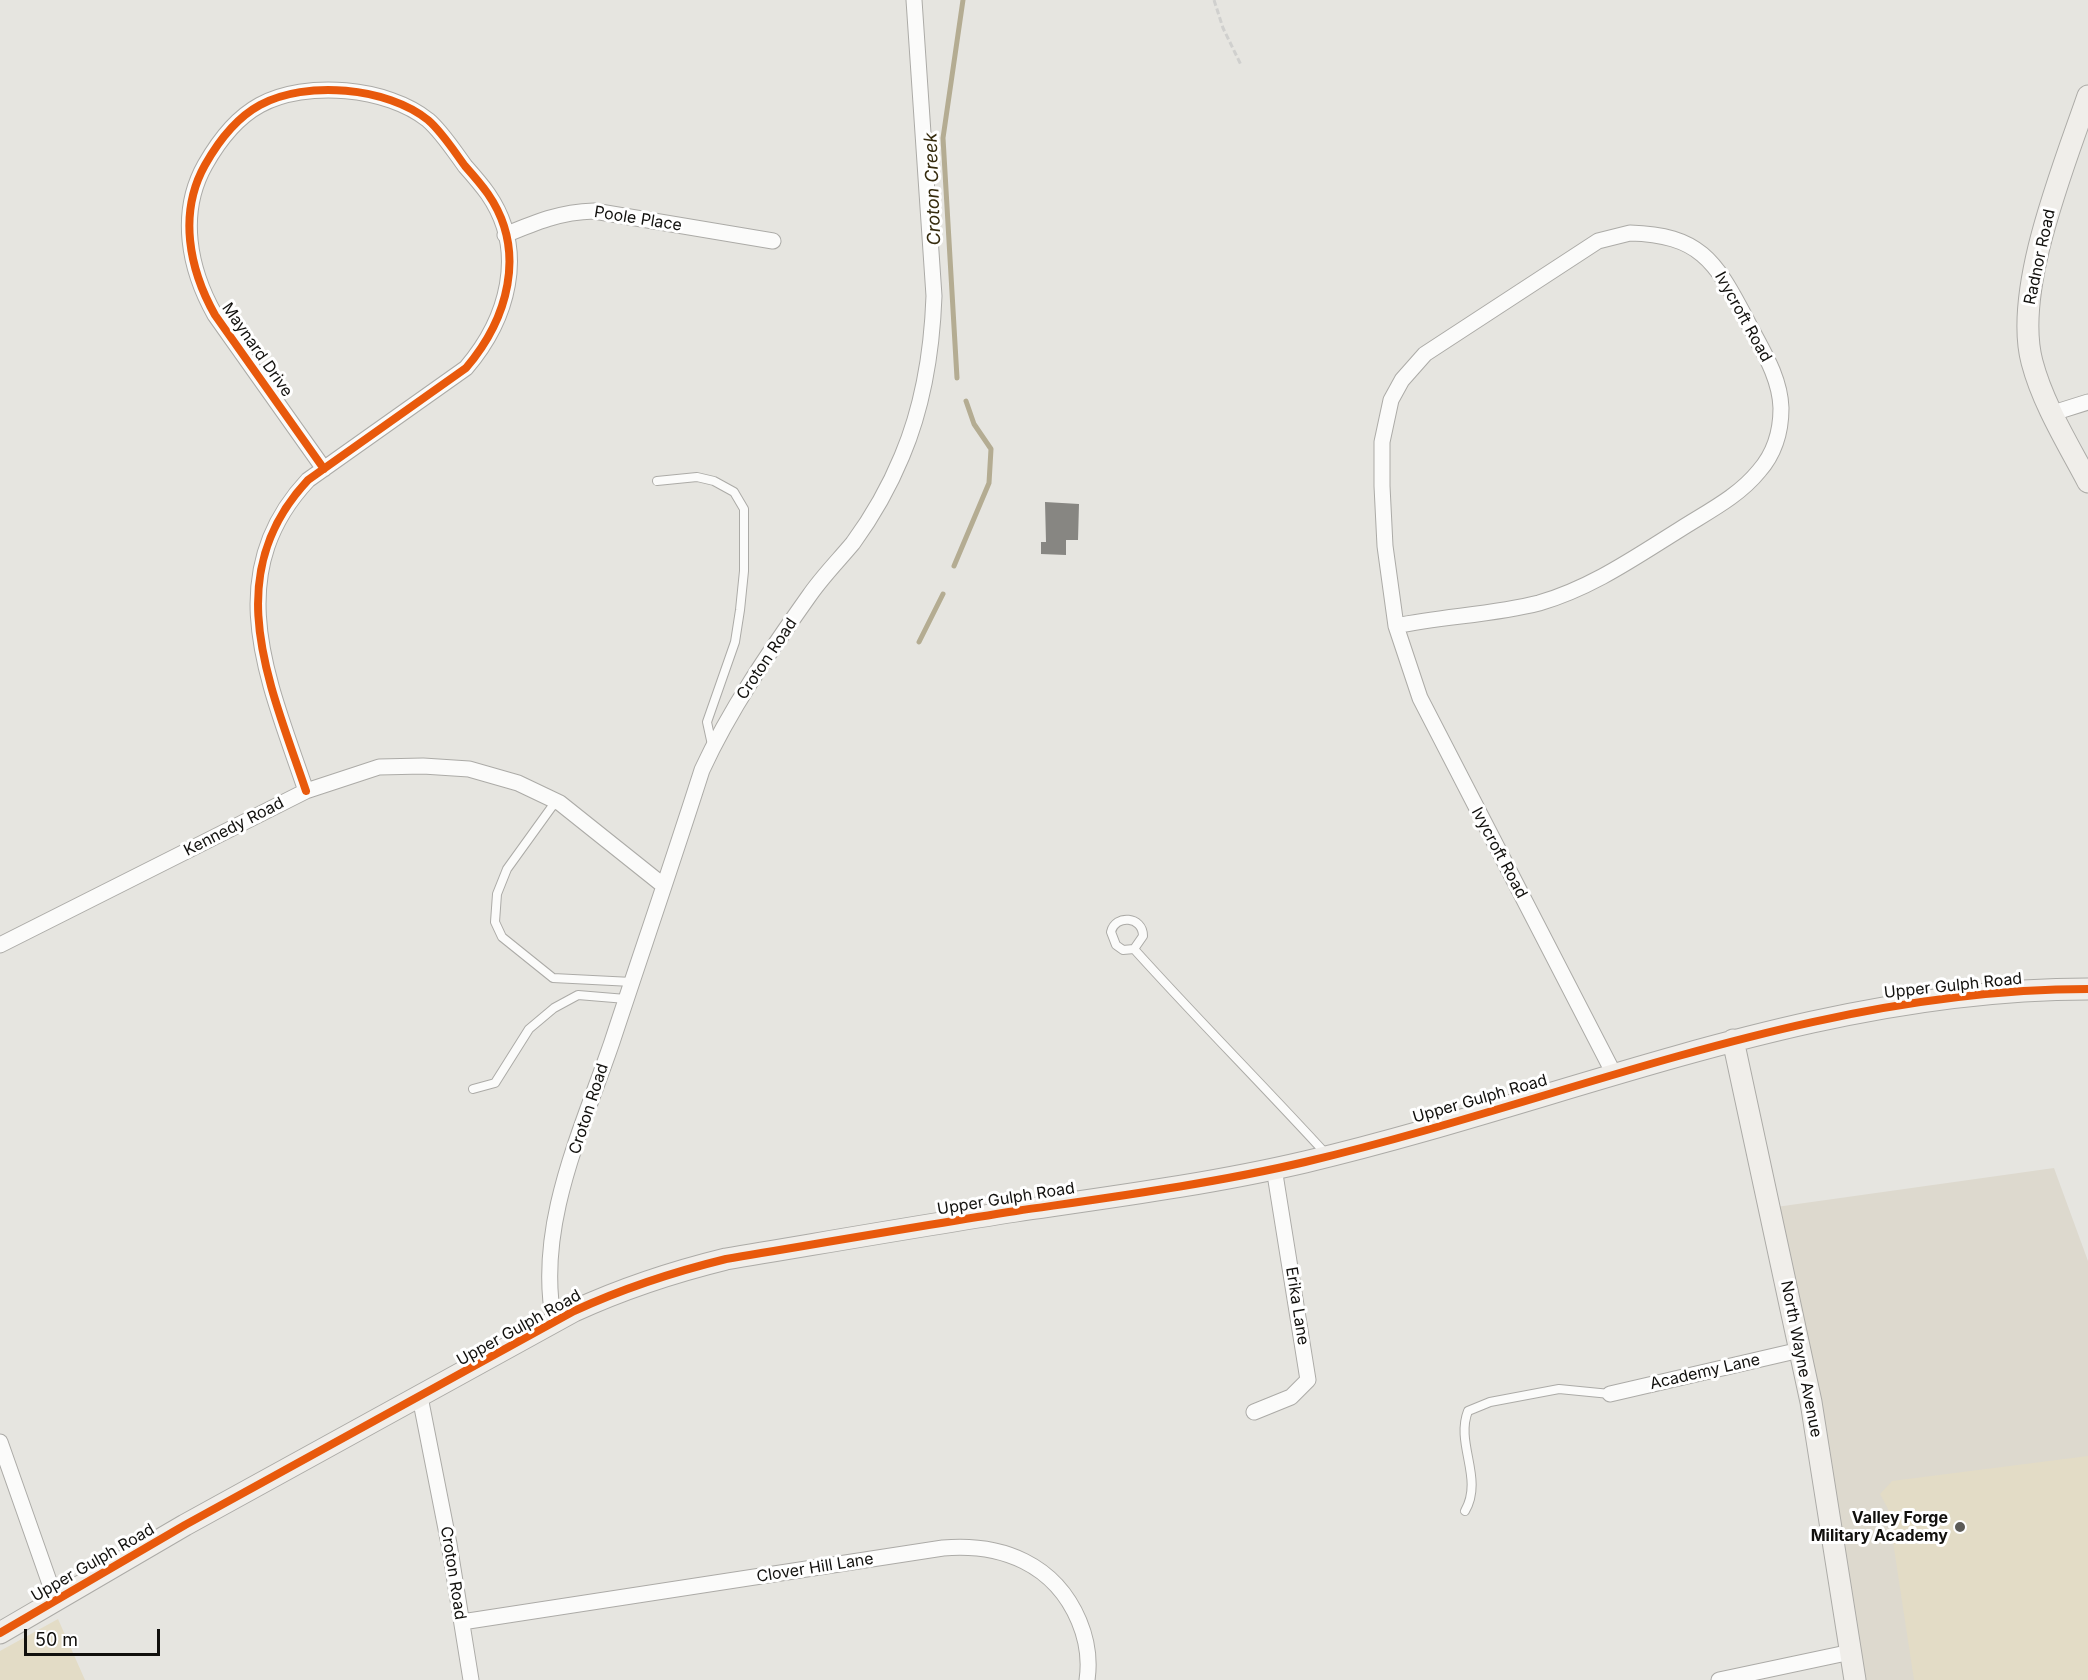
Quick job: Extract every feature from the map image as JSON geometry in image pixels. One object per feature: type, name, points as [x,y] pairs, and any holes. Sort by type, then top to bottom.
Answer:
[{"type":"street","name":"Croton Road","points":[[554,1322],[549,1287],[549,1260],[564,1183],[702,770],[720,731],[810,595],[854,540],[878,503],[902,457],[927,378],[934,296],[914,0]]},
{"type":"street","name":"Maynard Drive","points":[[306,791],[278,713],[267,672],[257,592],[260,566],[277,520],[291,499],[324,469],[465,368],[483,348],[504,305],[509,260],[505,235],[489,195],[429,121],[383,97],[353,91],[329,90],[290,95],[260,105],[226,133],[202,171],[195,189],[189,235],[192,263],[201,291],[215,315],[324,469]]},
{"type":"street","name":"Radnor Road","points":[[2088,96],[2048,214],[2028,299],[2032,361],[2053,413],[2088,482]]},
{"type":"street","name":"Poole Place","points":[[505,235],[545,218],[568,212],[594,211],[774,241]]},
{"type":"street","name":"Ivycroft Road","points":[[1396,627],[1539,603],[1574,591],[1607,575],[1741,491],[1761,470],[1774,447],[1779,432],[1781,410],[1779,383],[1723,275],[1698,251],[1656,234],[1630,233],[1603,238],[1425,354],[1415,363],[1391,400],[1382,442],[1386,546],[1396,627],[1404,655],[1424,708],[1614,1074]]},
{"type":"street","points":[[2053,413],[2088,402]]},
{"type":"street","name":"Kennedy Road","points":[[0,945],[306,791],[379,767],[423,766],[469,769],[518,783],[556,801],[664,885]]},
{"type":"street","name":"Upper Gulph Road","points":[[0,1633],[185,1525],[554,1322],[619,1291],[672,1272],[726,1259],[1274,1168],[1328,1156],[1797,1023],[1884,1006],[1972,994],[2088,989]]},
{"type":"street","name":"North Wayne Avenue","points":[[1733,1040],[1811,1402],[1855,1680]]},
{"type":"street","name":"Erika Lane","points":[[1254,1412],[1291,1397],[1308,1380],[1274,1168]]},
{"type":"street","name":"Academy Lane","points":[[1610,1394],[1800,1350]]},
{"type":"street","name":"Croton Road","points":[[420,1396],[471,1680]]},
{"type":"street","points":[[0,1442],[56,1601]]},
{"type":"street","name":"Clover Hill Lane","points":[[462,1622],[943,1548],[980,1548],[1029,1562],[1059,1587],[1072,1605],[1081,1626],[1088,1653],[1087,1680]]},
{"type":"street","points":[[1719,1680],[1851,1652]]},
{"type":"lane","points":[[657,481],[697,477],[714,481],[734,492],[744,509],[744,571],[740,610],[735,642],[707,722],[713,746]]},
{"type":"lane","points":[[556,801],[507,869],[497,894],[495,922],[502,937],[553,978],[632,982]]},
{"type":"lane","points":[[1124,919],[1134,920],[1139,924],[1143,936],[1134,949],[1123,950],[1116,945],[1111,932],[1116,923],[1124,919]]},
{"type":"lane","points":[[1134,949],[1201,1024],[1257,1078],[1328,1156]]},
{"type":"lane","points":[[473,1089],[495,1083],[530,1029],[554,1008],[578,994],[626,999]]},
{"type":"lane","points":[[1465,1511],[1473,1498],[1466,1441],[1465,1418],[1468,1411],[1490,1402],[1559,1389],[1610,1394]]},
{"type":"path","points":[[1214,0],[1223,28],[1241,65]]},
{"type":"shaded area","name":"Valley Forge Military Academy","points":[[2054,1168],[2088,1261],[2088,1680],[1855,1680],[1769,1208]]},
{"type":"shaded area","points":[[2088,1456],[2088,1680],[1914,1680],[1888,1509],[1880,1494],[1892,1481]]},
{"type":"shaded area","points":[[58,1619],[85,1680],[0,1680],[0,1651]]},
{"type":"building","points":[[1045,502],[1079,504],[1078,540],[1066,540],[1066,555],[1041,554],[1041,542],[1046,542]]},
{"type":"waterway","name":"Croton Creek","points":[[957,378],[943,138],[963,0]]},
{"type":"waterway","name":"Croton Creek","points":[[954,566],[989,483],[991,449],[974,424],[966,401]]},
{"type":"waterway","name":"Croton Creek","points":[[919,642],[943,594]]},
{"type":"cycle path","points":[[306,791],[278,711],[267,671],[260,631],[258,592],[265,554],[281,517],[308,480],[466,368],[492,329],[502,307],[509,262],[507,239],[500,216],[488,194],[428,120],[391,100],[369,94],[323,90],[279,97],[251,110],[235,124],[205,165],[197,183],[189,221],[193,260],[215,315],[324,469]]},
{"type":"cycle path","points":[[0,1633],[185,1525],[574,1311],[668,1275],[726,1259],[1161,1190],[1270,1170],[1403,1137],[1692,1052],[1789,1027],[1887,1007],[1986,994],[2088,989]]},
{"type":"place","name":"Valley Forge Military Academy","points":[[1960,1527]]}]
